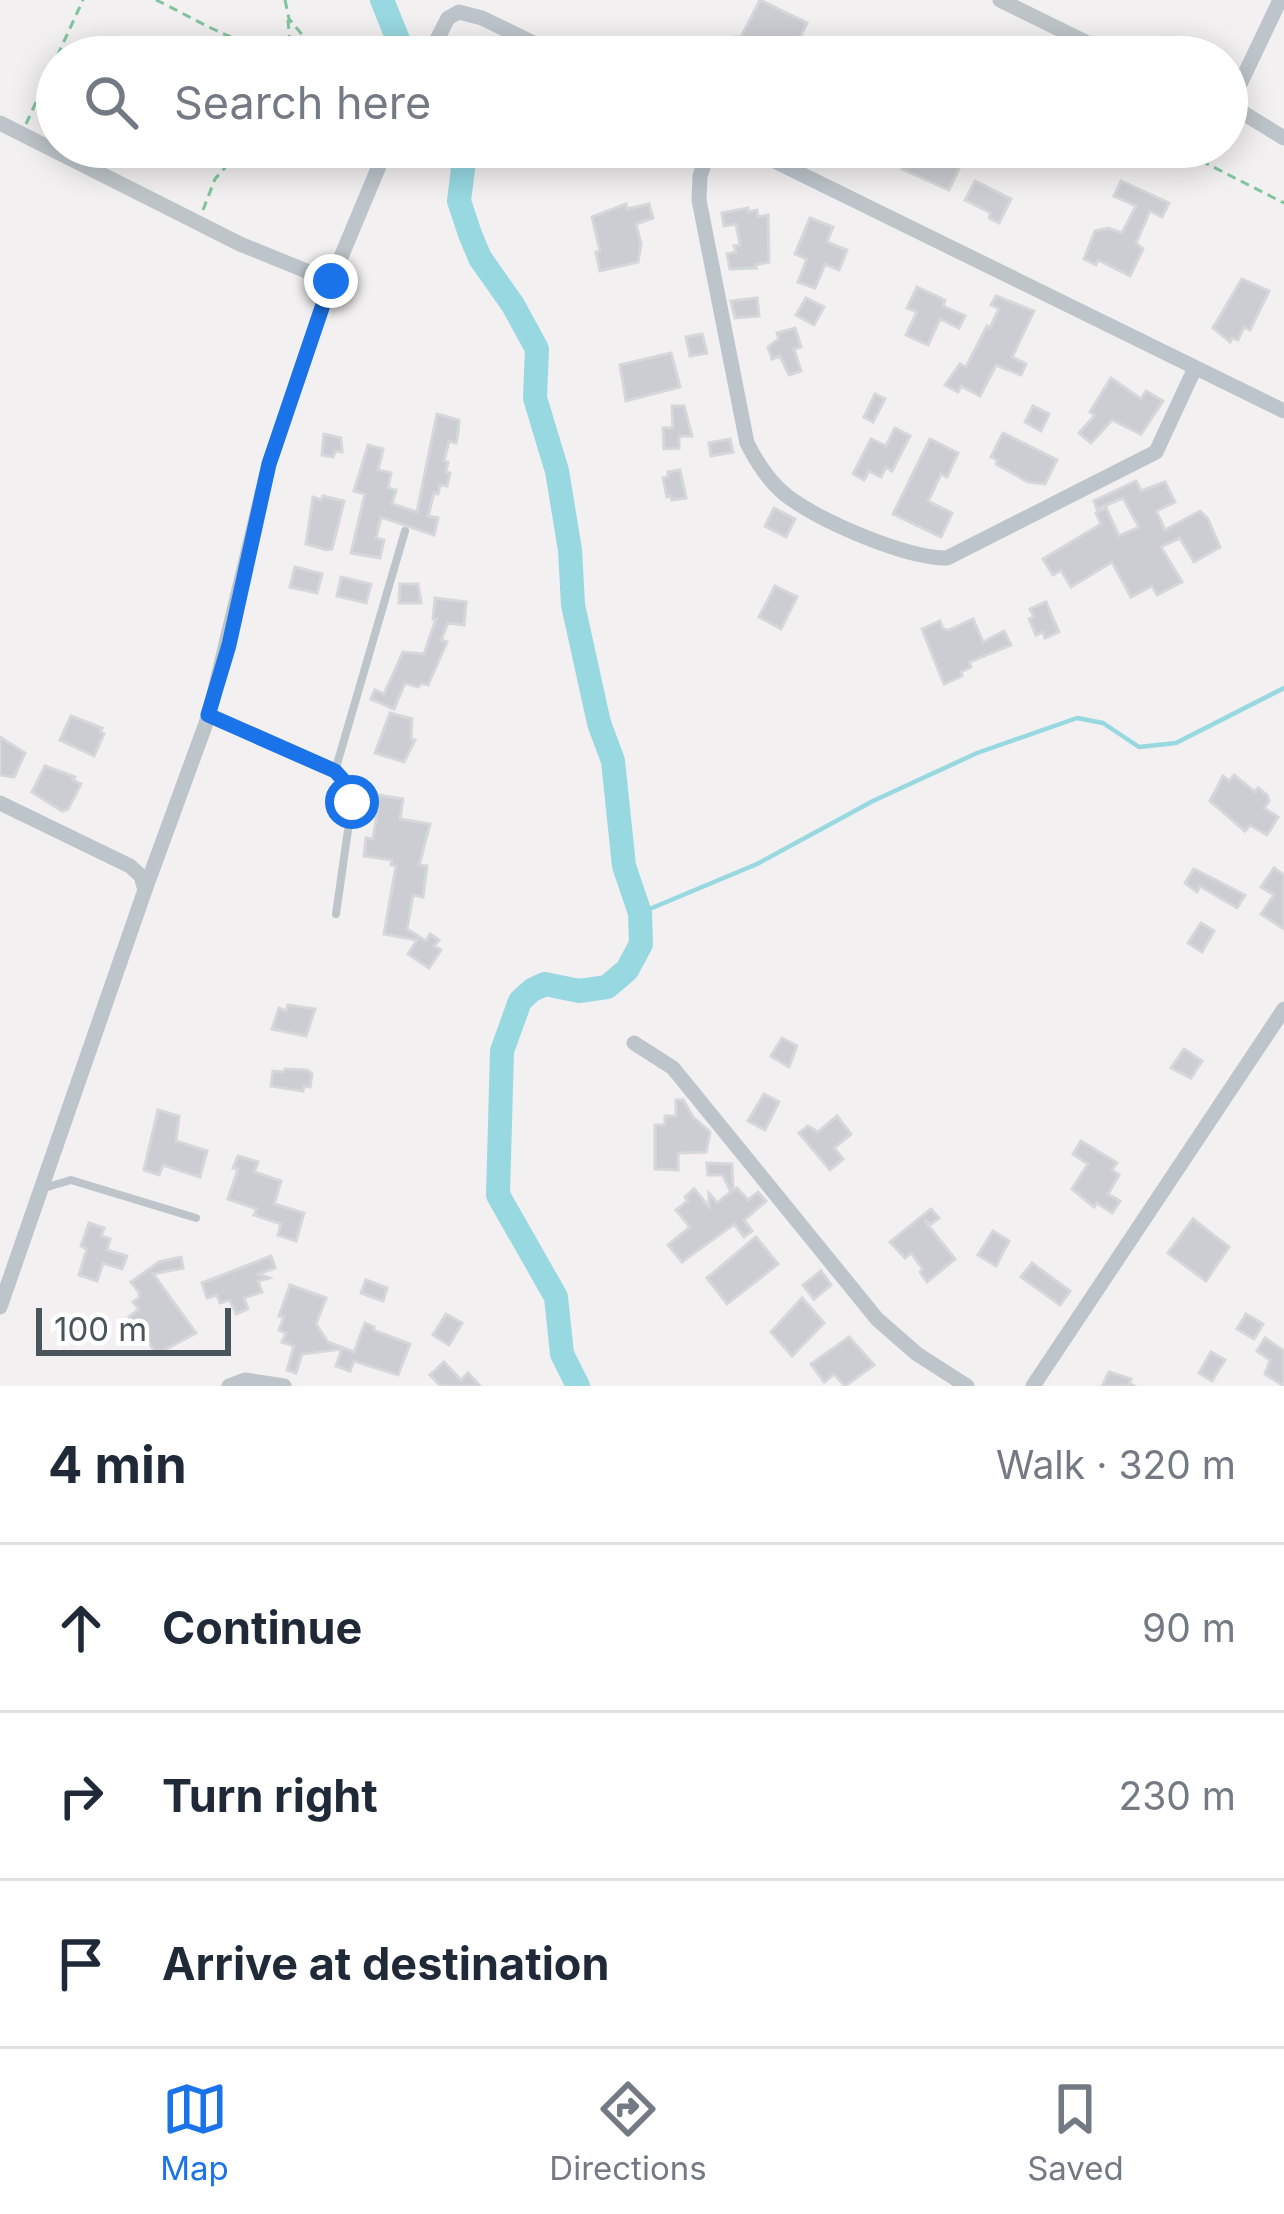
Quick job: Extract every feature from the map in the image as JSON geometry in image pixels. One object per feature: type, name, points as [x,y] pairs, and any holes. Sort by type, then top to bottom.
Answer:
[{"type":"street","points":[[439,36],[458,0]]},
{"type":"street","points":[[1000,0],[1073,36]]},
{"type":"street","points":[[1248,65],[1280,0]]},
{"type":"street","points":[[448,18],[470,13],[518,36]]},
{"type":"street","points":[[1248,118],[1284,138]]},
{"type":"street","points":[[0,122],[36,140]]},
{"type":"street","points":[[92,168],[268,257],[331,281]]},
{"type":"street","points":[[0,1307],[208,715],[229,645],[269,464],[331,281],[378,168]]},
{"type":"street","points":[[703,168],[699,200],[747,443],[784,494],[887,545],[922,558],[947,558],[1156,452],[1195,368]]},
{"type":"street","points":[[789,168],[1284,411]]},
{"type":"street","points":[[208,715],[335,771]]},
{"type":"street","points":[[0,803],[130,866],[141,876],[145,890]]},
{"type":"street","points":[[1033,1386],[1284,1009]]},
{"type":"street","points":[[634,1042],[674,1068],[877,1319],[917,1354],[967,1386]]},
{"type":"street","points":[[229,1386],[244,1380],[284,1386]]},
{"type":"lane","points":[[336,914],[352,802],[346,783],[335,771],[405,530]]},
{"type":"lane","points":[[43,1189],[71,1180],[196,1218]]},
{"type":"path","points":[[65,36],[83,0]]},
{"type":"path","points":[[155,0],[233,36]]},
{"type":"path","points":[[285,0],[290,36]]},
{"type":"path","points":[[289,19],[303,36]]},
{"type":"path","points":[[24,134],[36,97]]},
{"type":"path","points":[[196,220],[225,168]]},
{"type":"path","points":[[1215,168],[1284,203]]},
{"type":"building","points":[[760,0],[807,23],[800,36],[742,36]]},
{"type":"building","points":[[902,168],[959,168],[949,190]]},
{"type":"building","points":[[975,181],[1011,199],[999,223],[989,218],[991,213],[965,200]]},
{"type":"building","points":[[1121,181],[1169,203],[1162,217],[1150,211],[1136,243],[1143,249],[1130,276],[1098,260],[1096,265],[1084,259],[1095,231],[1108,228],[1122,233],[1136,206],[1114,196]]},
{"type":"building","points":[[626,204],[627,209],[649,204],[653,218],[636,224],[641,244],[638,262],[600,271],[592,217]]},
{"type":"building","points":[[748,208],[748,212],[757,210],[758,217],[768,215],[769,262],[756,268],[730,269],[727,254],[740,245],[736,224],[724,226],[722,213]]},
{"type":"building","points":[[810,218],[833,227],[827,242],[847,250],[839,270],[825,264],[815,288],[798,282],[807,259],[795,254]]},
{"type":"building","points":[[1242,279],[1269,291],[1250,330],[1244,327],[1238,340],[1230,342],[1213,328]]},
{"type":"building","points":[[917,287],[965,316],[959,328],[940,319],[928,345],[906,335],[917,312],[907,308]]},
{"type":"building","points":[[996,296],[1034,311],[1012,357],[1026,364],[1021,375],[996,365],[980,396],[961,386],[958,392],[945,385],[960,364],[966,367],[987,326],[990,328],[999,309],[991,305]]},
{"type":"building","points":[[757,298],[759,316],[735,318],[731,301]]},
{"type":"building","points":[[806,298],[824,307],[814,325],[796,315]]},
{"type":"building","points":[[795,328],[801,347],[794,349],[801,371],[789,375],[780,356],[772,359],[768,347],[779,339],[777,333]]},
{"type":"building","points":[[702,334],[707,353],[690,356],[686,337]]},
{"type":"building","points":[[671,353],[680,387],[626,401],[620,365]]},
{"type":"building","points":[[1111,378],[1141,399],[1146,391],[1163,401],[1141,434],[1112,420],[1091,443],[1079,433],[1095,415],[1090,412]]},
{"type":"building","points":[[875,394],[885,399],[873,422],[864,417]]},
{"type":"building","points":[[672,406],[684,406],[692,436],[679,436],[679,448],[664,449],[663,428],[673,428]]},
{"type":"building","points":[[1033,406],[1049,414],[1041,431],[1025,422]]},
{"type":"building","points":[[437,414],[459,420],[456,443],[449,441],[444,461],[450,473],[447,486],[440,485],[438,494],[434,493],[428,516],[438,518],[434,535],[381,517],[376,538],[384,540],[380,558],[351,553],[365,494],[354,491],[368,445],[383,449],[378,470],[391,473],[388,488],[396,490],[392,504],[417,512]]},
{"type":"building","points":[[895,428],[910,436],[892,471],[886,467],[881,477],[869,471],[864,480],[853,474],[871,439],[886,446]]},
{"type":"building","points":[[1003,433],[1057,460],[1045,484],[1028,482],[996,464],[998,460],[991,457]]},
{"type":"building","points":[[324,434],[341,438],[342,452],[335,451],[333,457],[322,455]]},
{"type":"building","points":[[730,439],[733,452],[711,456],[709,443]]},
{"type":"building","points":[[930,439],[958,453],[928,501],[952,513],[941,537],[893,514]]},
{"type":"building","points":[[680,470],[686,498],[672,500],[663,478]]},
{"type":"building","points":[[1136,481],[1141,491],[1165,482],[1175,502],[1156,511],[1165,530],[1200,511],[1220,547],[1194,562],[1180,538],[1161,547],[1182,582],[1157,595],[1152,586],[1131,597],[1112,562],[1071,587],[1061,570],[1053,575],[1043,559],[1101,524],[1096,513],[1106,508],[1119,536],[1139,527],[1123,498],[1097,509],[1094,501]]},
{"type":"building","points":[[323,496],[344,501],[332,549],[327,550],[306,544],[313,497],[321,500]]},
{"type":"building","points":[[774,508],[795,519],[786,537],[765,526]]},
{"type":"building","points":[[295,567],[322,574],[317,593],[290,587]]},
{"type":"building","points":[[341,577],[371,584],[366,603],[337,596]]},
{"type":"building","points":[[400,584],[418,584],[421,603],[399,603]]},
{"type":"building","points":[[775,586],[797,597],[781,629],[759,617]]},
{"type":"building","points":[[435,598],[466,602],[464,625],[448,623],[441,640],[447,642],[428,685],[405,683],[394,709],[371,699],[375,690],[384,694],[403,652],[424,654],[436,619]]},
{"type":"building","points":[[1046,602],[1059,632],[1045,638],[1043,632],[1036,635],[1029,619],[1034,617],[1030,609]]},
{"type":"building","points":[[973,619],[983,642],[1004,631],[1011,645],[969,662],[971,667],[962,676],[944,684],[922,629],[940,621],[949,630]]},
{"type":"building","points":[[390,713],[412,719],[411,739],[415,740],[404,762],[375,753]]},
{"type":"building","points":[[71,716],[102,728],[94,756],[60,740]]},
{"type":"building","points":[[0,737],[25,753],[14,777],[0,775]]},
{"type":"building","points":[[45,766],[81,784],[68,809],[62,811],[32,792]]},
{"type":"building","points":[[1234,775],[1255,792],[1258,788],[1267,795],[1264,808],[1278,817],[1267,835],[1250,825],[1245,831],[1210,801],[1223,776],[1229,781]]},
{"type":"building","points":[[371,794],[403,799],[400,819],[430,824],[419,865],[427,866],[423,897],[413,895],[407,929],[426,941],[430,934],[439,940],[434,946],[441,950],[429,968],[408,954],[417,940],[384,934],[396,866],[391,865],[392,860],[364,856],[366,838],[373,839],[378,807],[369,805]]},
{"type":"building","points":[[1274,868],[1284,875],[1284,929],[1261,914],[1274,895],[1261,887]]},
{"type":"building","points":[[1194,869],[1245,895],[1237,908],[1200,886],[1197,892],[1185,883]]},
{"type":"building","points":[[1201,923],[1214,931],[1202,952],[1188,943]]},
{"type":"building","points":[[288,1005],[315,1009],[306,1036],[272,1029],[279,1008],[286,1011]]},
{"type":"building","points":[[782,1038],[797,1046],[789,1067],[771,1056]]},
{"type":"building","points":[[1184,1049],[1202,1061],[1191,1078],[1171,1068]]},
{"type":"building","points":[[307,1070],[312,1074],[310,1087],[304,1086],[303,1091],[271,1086],[273,1071]]},
{"type":"building","points":[[764,1094],[779,1102],[765,1130],[748,1121]]},
{"type":"building","points":[[676,1100],[683,1100],[710,1132],[706,1152],[678,1153],[678,1170],[655,1169],[655,1125],[665,1125],[665,1116],[676,1116]]},
{"type":"building","points":[[158,1110],[179,1116],[176,1141],[207,1151],[200,1177],[163,1165],[159,1175],[144,1170]]},
{"type":"building","points":[[837,1116],[851,1134],[834,1148],[843,1159],[830,1170],[799,1133],[808,1126],[818,1132]]},
{"type":"building","points":[[1081,1141],[1117,1163],[1112,1170],[1119,1175],[1108,1194],[1120,1201],[1112,1213],[1097,1203],[1094,1207],[1072,1189],[1088,1164],[1073,1154]]},
{"type":"building","points":[[238,1156],[258,1162],[254,1172],[281,1181],[274,1204],[304,1213],[296,1241],[278,1235],[281,1224],[254,1215],[257,1209],[228,1199]]},
{"type":"building","points":[[707,1163],[732,1164],[733,1191],[737,1188],[748,1200],[758,1192],[766,1201],[744,1220],[752,1231],[744,1237],[734,1224],[682,1262],[668,1245],[690,1227],[676,1210],[688,1201],[685,1197],[694,1189],[709,1207],[709,1193],[717,1203],[731,1192],[723,1175],[708,1175]]},
{"type":"building","points":[[931,1209],[939,1218],[931,1224],[924,1220],[955,1259],[927,1282],[911,1253],[905,1258],[890,1242]]},
{"type":"building","points":[[1193,1219],[1229,1247],[1206,1281],[1168,1253]]},
{"type":"building","points":[[89,1223],[104,1228],[101,1236],[110,1239],[107,1250],[127,1256],[122,1269],[103,1263],[97,1281],[79,1275]]},
{"type":"building","points":[[993,1231],[1009,1241],[996,1266],[978,1255]]},
{"type":"building","points":[[756,1237],[778,1264],[727,1304],[707,1278]]},
{"type":"building","points":[[271,1256],[275,1268],[258,1274],[269,1278],[258,1281],[262,1292],[244,1298],[248,1309],[236,1314],[230,1300],[220,1303],[217,1295],[207,1298],[202,1283]]},
{"type":"building","points":[[181,1257],[183,1268],[153,1274],[196,1333],[157,1354],[129,1317],[139,1309],[133,1302],[139,1292],[131,1282],[159,1262]]},
{"type":"building","points":[[1032,1263],[1070,1291],[1060,1305],[1021,1277]]},
{"type":"building","points":[[821,1271],[831,1285],[814,1299],[803,1285]]},
{"type":"building","points":[[366,1280],[387,1288],[383,1301],[361,1293]]},
{"type":"building","points":[[290,1285],[326,1298],[316,1324],[328,1342],[354,1352],[365,1323],[410,1344],[398,1375],[354,1361],[350,1371],[336,1366],[342,1349],[302,1354],[296,1373],[287,1370],[294,1346],[282,1342],[286,1333],[279,1330],[284,1317],[279,1316]]},
{"type":"building","points":[[802,1298],[824,1323],[792,1356],[771,1332]]},
{"type":"building","points":[[446,1314],[462,1323],[449,1345],[433,1335]]},
{"type":"building","points":[[1246,1314],[1263,1324],[1254,1339],[1237,1329]]},
{"type":"building","points":[[849,1337],[874,1365],[845,1386],[834,1374],[824,1382],[811,1364]]},
{"type":"building","points":[[1265,1338],[1284,1351],[1284,1386],[1265,1374],[1270,1360],[1257,1351]]},
{"type":"building","points":[[1211,1352],[1225,1360],[1212,1381],[1199,1373]]},
{"type":"building","points":[[444,1362],[461,1380],[468,1373],[480,1386],[441,1386],[430,1375]]},
{"type":"building","points":[[1109,1372],[1131,1379],[1134,1386],[1102,1386]]},
{"type":"waterway","points":[[376,0],[388,8]]},
{"type":"waterway","points":[[382,0],[397,36]]},
{"type":"waterway","points":[[463,168],[459,201],[470,234],[537,349],[535,398],[557,471],[573,605],[599,723],[613,761],[624,866],[640,913],[641,944],[627,970],[607,987],[579,991],[545,984],[532,990],[520,1001],[502,1051],[498,1195],[556,1297],[562,1354],[578,1386]]},
{"type":"waterway","points":[[640,913],[757,864],[873,801],[977,753],[1077,718],[1103,723],[1139,747],[1176,743],[1284,688]]},
{"type":"route","points":[[331,281],[269,464],[229,645],[208,715],[335,771],[346,783],[352,802]]}]
